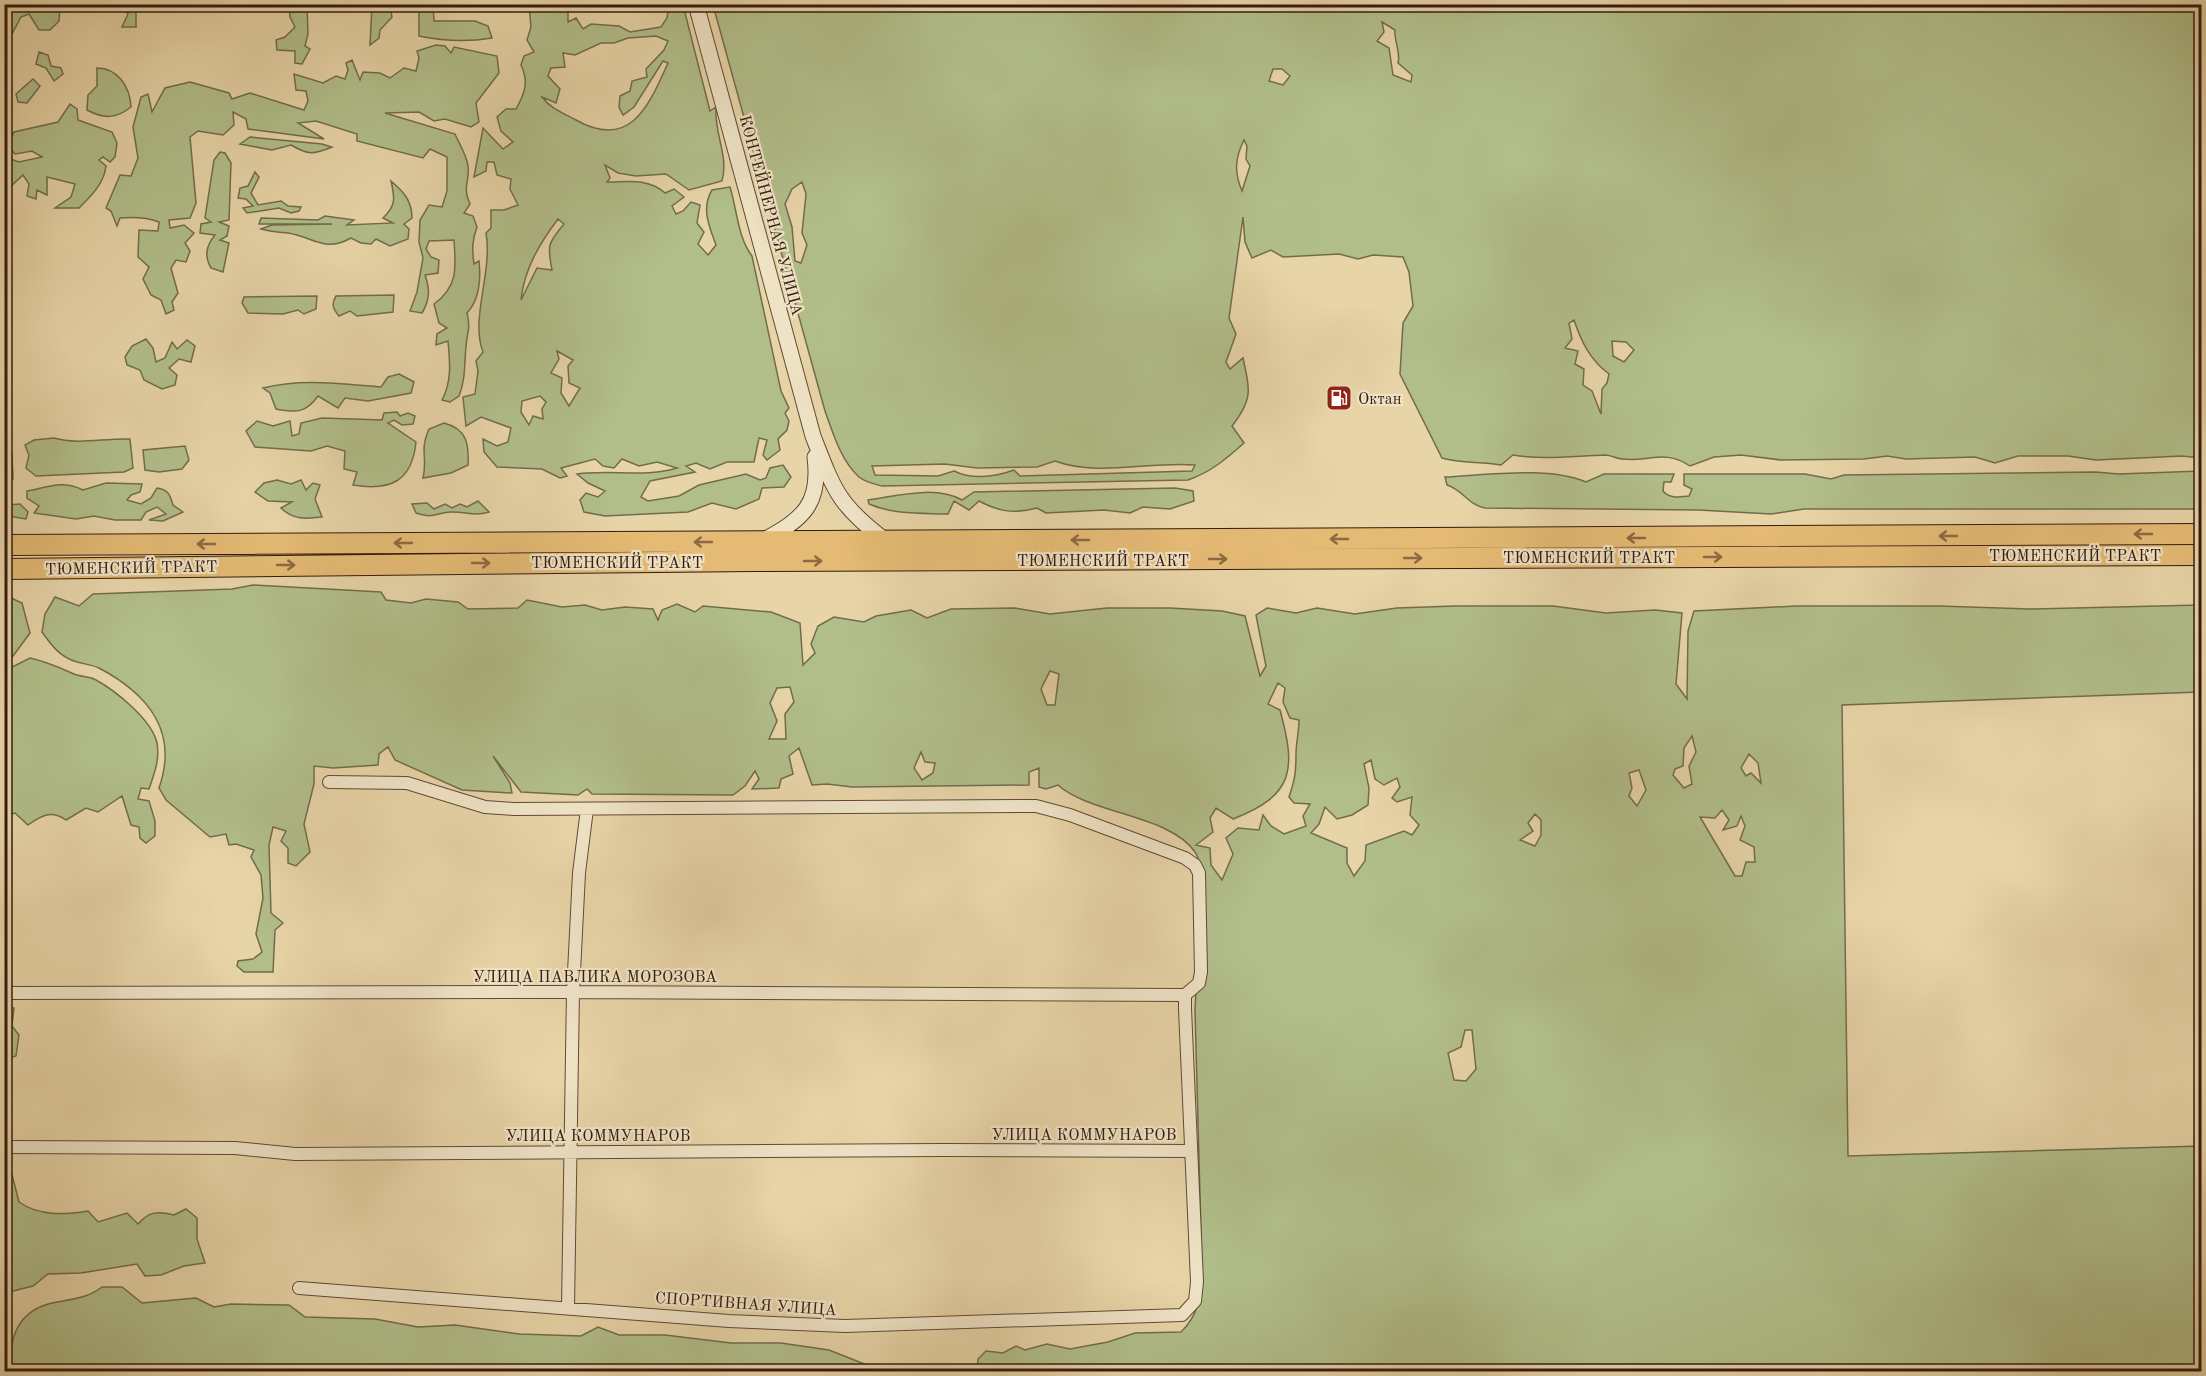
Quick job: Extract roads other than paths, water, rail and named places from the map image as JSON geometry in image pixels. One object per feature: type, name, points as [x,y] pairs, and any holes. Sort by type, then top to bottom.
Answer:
[{"type":"main road","name":"ТЮМЕНСКИЙ ТРАКТ","points":[[4,545],[2202,534]]},
{"type":"main road","name":"ТЮМЕНСКИЙ ТРАКТ","points":[[4,569],[742,561],[2202,555]]},
{"type":"street","name":"КОНТЕЙНЕРНАЯ УЛИЦА","points":[[696,4],[813,436],[839,499],[863,524],[886,541]]},
{"type":"street","name":"КОНТЕЙНЕРНАЯ УЛИЦА","points":[[761,542],[787,528],[809,506],[816,485],[813,436]]},
{"type":"street","points":[[329,782],[407,783],[485,807],[587,809],[1036,806],[1070,815],[1168,850],[1195,865],[1199,873],[1201,972],[1199,983],[1185,995],[1191,1151]]},
{"type":"street","points":[[568,1308],[573,992],[579,873],[587,809]]},
{"type":"street","name":"УЛИЦА ПАВЛИКА МОРОЗОВА","points":[[4,993],[573,992],[1185,995]]},
{"type":"street","name":"УЛИЦА КОММУНАРОВ","points":[[4,1147],[235,1148],[295,1154],[1191,1151]]},
{"type":"street","name":"СПОРТИВНАЯ УЛИЦА","points":[[299,1288],[729,1321],[844,1326],[1182,1315],[1195,1301],[1197,1282],[1191,1151]]},
{"type":"place","name":"Октан","points":[[1339,398]]}]
